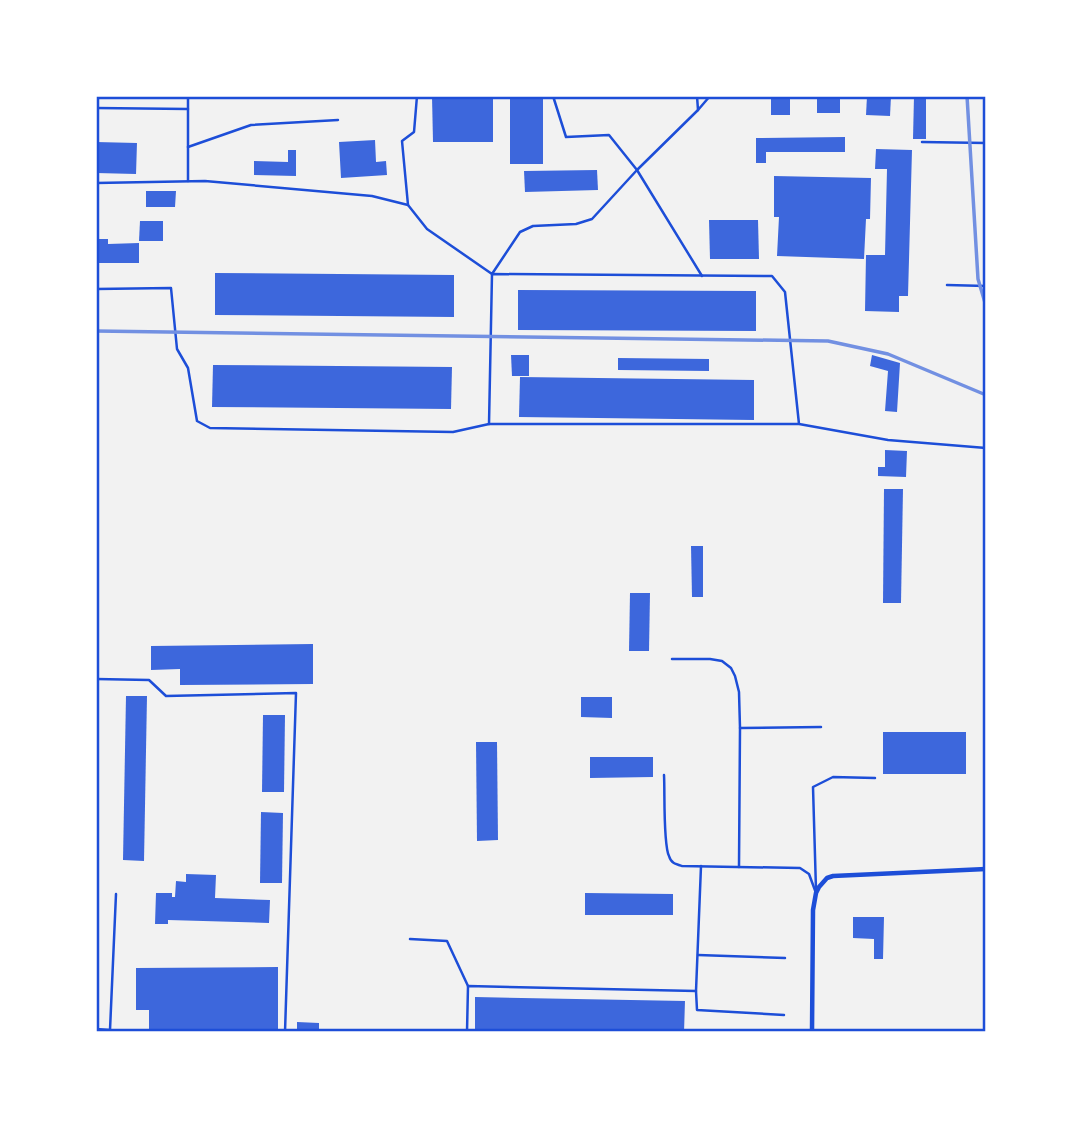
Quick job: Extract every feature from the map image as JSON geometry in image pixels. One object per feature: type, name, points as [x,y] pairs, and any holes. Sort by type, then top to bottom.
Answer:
[{"type":"street","points":[[812,1032],[813,910],[816,893],[822,883],[833,876],[986,869]]},
{"type":"lane","points":[[188,96],[188,181]]},
{"type":"lane","points":[[417,96],[414,132],[402,141],[408,205],[427,229],[492,274],[772,276],[785,292],[799,424]]},
{"type":"lane","points":[[553,96],[566,137],[609,135],[637,170],[702,276]]},
{"type":"lane","points":[[697,96],[698,110]]},
{"type":"lane","points":[[489,425],[492,274],[520,232],[533,226],[576,224],[592,219],[710,96]]},
{"type":"lane","points":[[96,108],[188,109]]},
{"type":"lane","points":[[188,147],[251,125],[338,120]]},
{"type":"lane","points":[[922,142],[986,143]]},
{"type":"lane","points":[[96,183],[205,181],[372,195],[408,205]]},
{"type":"lane","points":[[947,285],[986,286]]},
{"type":"lane","points":[[96,289],[171,288],[177,349],[188,368],[197,421],[210,428],[453,432],[489,425],[799,424],[888,440],[986,448]]},
{"type":"lane","points":[[672,659],[722,661],[731,668],[735,676],[739,692],[740,728],[738,867]]},
{"type":"lane","points":[[96,679],[149,680],[166,696],[296,693],[285,1032]]},
{"type":"lane","points":[[740,728],[821,727]]},
{"type":"lane","points":[[664,775],[667,854],[674,864],[800,868],[809,874],[816,893]]},
{"type":"lane","points":[[816,893],[813,788],[833,776],[875,778]]},
{"type":"lane","points":[[701,866],[697,1010],[784,1015]]},
{"type":"lane","points":[[96,1029],[111,1031],[116,894]]},
{"type":"lane","points":[[410,939],[447,941],[468,986],[467,1032]]},
{"type":"lane","points":[[698,954],[785,958]]},
{"type":"lane","points":[[468,986],[696,991]]},
{"type":"building","points":[[432,96],[493,96],[493,142],[433,142]]},
{"type":"building","points":[[510,96],[543,96],[543,164],[510,164]]},
{"type":"building","points":[[771,96],[790,96],[790,115],[771,115]]},
{"type":"building","points":[[817,96],[840,96],[840,113],[817,113]]},
{"type":"building","points":[[867,96],[891,96],[890,116],[866,115]]},
{"type":"building","points":[[914,96],[926,96],[926,139],[913,139]]},
{"type":"building","points":[[845,137],[845,152],[766,152],[766,163],[756,163],[756,138]]},
{"type":"building","points":[[375,140],[376,162],[386,161],[387,175],[341,178],[339,142]]},
{"type":"building","points":[[96,142],[137,143],[136,174],[96,173]]},
{"type":"building","points":[[876,149],[912,150],[908,296],[899,296],[899,312],[865,311],[866,255],[885,255],[887,169],[875,169]]},
{"type":"building","points":[[288,150],[296,150],[296,176],[254,175],[254,161],[288,162]]},
{"type":"building","points":[[597,170],[598,190],[525,192],[524,171]]},
{"type":"building","points":[[774,176],[871,178],[870,219],[866,219],[864,259],[777,256],[779,217],[774,217]]},
{"type":"building","points":[[146,191],[176,191],[175,207],[146,207]]},
{"type":"building","points":[[709,220],[758,220],[759,259],[710,259]]},
{"type":"building","points":[[140,221],[163,221],[163,241],[139,241]]},
{"type":"building","points":[[96,239],[108,239],[108,244],[139,243],[139,263],[96,263]]},
{"type":"building","points":[[215,273],[454,275],[454,317],[215,315]]},
{"type":"building","points":[[518,290],[756,291],[756,331],[518,330]]},
{"type":"building","points":[[511,355],[529,355],[529,376],[512,376]]},
{"type":"building","points":[[872,355],[900,363],[897,412],[885,411],[888,371],[870,366]]},
{"type":"building","points":[[618,358],[709,359],[709,371],[618,370]]},
{"type":"building","points":[[213,365],[452,367],[451,409],[212,407]]},
{"type":"building","points":[[520,377],[754,380],[754,420],[519,417]]},
{"type":"building","points":[[885,450],[907,451],[906,477],[878,476],[878,467],[885,467]]},
{"type":"building","points":[[884,489],[903,489],[901,603],[883,603]]},
{"type":"building","points":[[691,546],[703,546],[703,597],[692,597]]},
{"type":"building","points":[[630,593],[650,593],[649,651],[629,651]]},
{"type":"building","points":[[313,644],[313,684],[180,685],[180,669],[151,670],[151,646]]},
{"type":"building","points":[[126,696],[147,696],[144,861],[123,860]]},
{"type":"building","points":[[581,697],[612,697],[612,718],[581,717]]},
{"type":"building","points":[[263,715],[285,715],[284,792],[262,792]]},
{"type":"building","points":[[883,732],[966,732],[966,774],[883,774]]},
{"type":"building","points":[[476,742],[497,742],[498,840],[477,841]]},
{"type":"building","points":[[590,757],[653,757],[653,777],[590,778]]},
{"type":"building","points":[[261,812],[283,813],[282,883],[260,883]]},
{"type":"building","points":[[186,874],[216,875],[215,898],[270,900],[269,923],[168,920],[168,924],[155,924],[156,893],[172,893],[172,897],[175,897],[176,881],[186,882]]},
{"type":"building","points":[[585,893],[673,894],[673,915],[585,915]]},
{"type":"building","points":[[853,917],[884,917],[883,959],[874,959],[874,939],[853,938]]},
{"type":"building","points":[[278,967],[278,1032],[149,1032],[149,1010],[136,1010],[136,968]]},
{"type":"building","points":[[475,997],[685,1001],[684,1032],[475,1032]]},
{"type":"building","points":[[297,1022],[319,1023],[319,1032],[297,1032]]},
{"type":"railway","points":[[967,96],[978,279],[986,306]]},
{"type":"railway","points":[[96,331],[828,341],[888,354],[986,395]]}]
